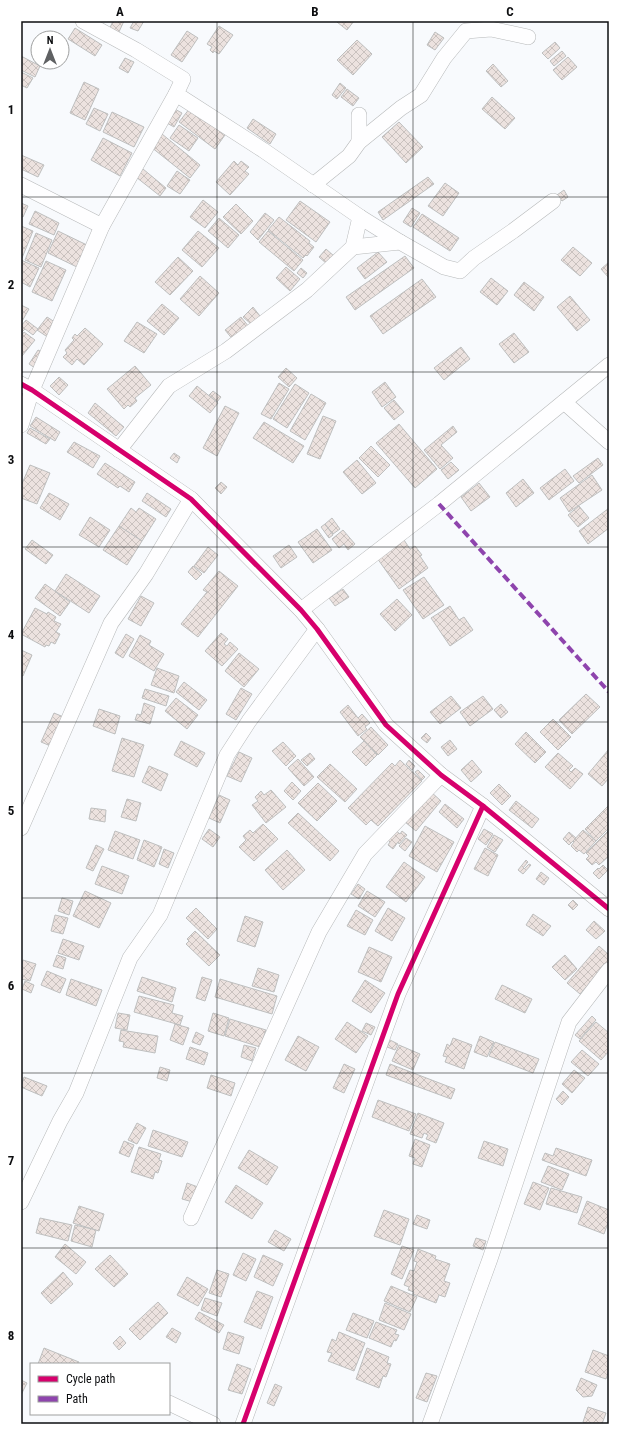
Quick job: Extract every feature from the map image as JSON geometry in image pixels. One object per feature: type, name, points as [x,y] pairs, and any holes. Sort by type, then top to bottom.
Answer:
[{"type":"street","points":[[21,425],[27,387],[102,226],[183,80],[136,50],[83,21]]},
{"type":"street","points":[[313,185],[349,156],[359,142],[401,108],[421,95],[444,58],[466,31],[491,29],[528,38]]},
{"type":"street","points":[[176,94],[263,150],[360,217],[444,267],[460,271],[474,258],[553,201]]},
{"type":"street","points":[[359,115],[359,142]]},
{"type":"street","points":[[21,185],[102,226]]},
{"type":"street","points":[[119,450],[169,386],[226,351],[301,295],[353,247],[360,217]]},
{"type":"street","points":[[353,247],[400,242]]},
{"type":"street","points":[[301,610],[439,504],[609,365]]},
{"type":"street","points":[[27,387],[191,499],[301,610],[317,629],[386,725],[441,775],[483,806],[609,909]]},
{"type":"street","points":[[564,402],[609,442]]},
{"type":"street","points":[[21,828],[111,623],[146,574],[191,499]]},
{"type":"street","points":[[21,1202],[60,1121],[76,1093],[130,958],[160,915],[228,754],[249,721],[317,629]]},
{"type":"street","points":[[190,1218],[319,932],[366,854],[441,775]]},
{"type":"street","points":[[243,1424],[398,994],[483,806]]},
{"type":"street","points":[[430,1424],[492,1252],[569,1022],[609,970]]},
{"type":"street","points":[[170,1403],[212,1424]]},
{"type":"building","points":[[113,21],[124,21],[118,34],[109,30]]},
{"type":"building","points":[[134,21],[144,21],[138,31],[130,28]]},
{"type":"building","points":[[354,21],[347,30],[337,22]]},
{"type":"building","points":[[219,26],[233,35],[219,54],[214,51],[213,53],[210,50],[212,47],[207,44]]},
{"type":"building","points":[[75,28],[102,45],[95,56],[70,40],[70,36]]},
{"type":"building","points":[[187,31],[198,38],[182,62],[171,55]]},
{"type":"building","points":[[435,32],[444,38],[435,50],[427,45]]},
{"type":"building","points":[[357,40],[372,54],[353,75],[337,60]]},
{"type":"building","points":[[555,42],[560,48],[548,59],[542,53]]},
{"type":"building","points":[[562,51],[566,56],[554,66],[550,61]]},
{"type":"building","points":[[21,56],[30,61],[30,70],[38,70],[35,77],[21,70]]},
{"type":"building","points":[[568,57],[577,67],[562,80],[553,70]]},
{"type":"building","points":[[125,58],[134,62],[128,73],[119,68]]},
{"type":"building","points":[[493,64],[508,81],[501,87],[486,71]]},
{"type":"building","points":[[21,72],[33,78],[27,88],[21,85]]},
{"type":"building","points":[[84,82],[99,89],[85,120],[70,113]]},
{"type":"building","points":[[340,83],[346,88],[337,99],[332,95]]},
{"type":"building","points":[[347,89],[359,98],[353,106],[341,97]]},
{"type":"building","points":[[492,97],[515,118],[505,129],[482,109]]},
{"type":"building","points":[[94,108],[108,114],[100,131],[86,124]]},
{"type":"building","points":[[173,108],[182,113],[174,127],[165,122]]},
{"type":"building","points":[[190,108],[225,135],[215,149],[179,122]]},
{"type":"building","points":[[112,112],[144,127],[134,147],[103,132]]},
{"type":"building","points":[[253,119],[276,134],[270,144],[247,128]]},
{"type":"building","points":[[399,122],[423,147],[406,163],[382,137]]},
{"type":"building","points":[[179,125],[198,138],[189,151],[170,138]]},
{"type":"building","points":[[162,134],[200,165],[190,178],[151,147]]},
{"type":"building","points":[[103,138],[132,153],[120,176],[91,160]]},
{"type":"building","points":[[21,155],[44,165],[38,177],[21,169]]},
{"type":"building","points":[[234,161],[238,165],[241,161],[249,167],[245,171],[249,174],[230,195],[216,182]]},
{"type":"building","points":[[143,169],[166,188],[160,196],[136,177]]},
{"type":"building","points":[[177,171],[190,180],[180,194],[167,186]]},
{"type":"building","points":[[428,177],[434,184],[383,220],[378,212]]},
{"type":"building","points":[[445,183],[459,193],[443,216],[428,206]]},
{"type":"building","points":[[564,190],[568,197],[562,201],[557,195]]},
{"type":"building","points":[[203,200],[218,212],[205,228],[190,217]]},
{"type":"building","points":[[300,201],[330,222],[316,242],[286,220]]},
{"type":"building","points":[[21,203],[28,206],[23,217],[21,216]]},
{"type":"building","points":[[236,204],[253,221],[241,234],[223,217]]},
{"type":"building","points":[[412,208],[420,213],[411,227],[403,222]]},
{"type":"building","points":[[35,211],[59,223],[54,235],[29,224]]},
{"type":"building","points":[[265,213],[274,220],[258,240],[250,232]]},
{"type":"building","points":[[422,214],[459,238],[450,251],[413,227]]},
{"type":"building","points":[[279,217],[310,241],[309,243],[314,247],[307,256],[306,255],[303,258],[268,230]]},
{"type":"building","points":[[219,218],[239,235],[228,248],[208,231]]},
{"type":"building","points":[[21,226],[33,231],[22,258],[21,258]]},
{"type":"building","points":[[58,231],[89,246],[79,268],[48,253]]},
{"type":"building","points":[[198,231],[219,248],[202,267],[182,250]]},
{"type":"building","points":[[268,231],[303,260],[294,271],[259,242]]},
{"type":"building","points":[[36,233],[52,240],[41,267],[25,260]]},
{"type":"building","points":[[573,247],[592,263],[580,276],[561,260]]},
{"type":"building","points":[[326,249],[334,256],[327,264],[319,257]]},
{"type":"building","points":[[378,252],[387,262],[365,279],[357,268]]},
{"type":"building","points":[[405,256],[414,268],[355,310],[346,297]]},
{"type":"building","points":[[178,257],[193,271],[170,295],[155,282]]},
{"type":"building","points":[[21,260],[39,268],[30,287],[21,282]]},
{"type":"building","points":[[46,261],[66,270],[52,301],[32,292]]},
{"type":"building","points":[[609,262],[609,278],[601,269]]},
{"type":"building","points":[[286,267],[300,279],[290,291],[276,278]]},
{"type":"building","points":[[301,268],[307,273],[303,278],[297,273]]},
{"type":"building","points":[[200,276],[219,293],[199,316],[180,299]]},
{"type":"building","points":[[491,278],[508,291],[497,305],[480,292]]},
{"type":"building","points":[[422,279],[436,297],[383,334],[370,316]]},
{"type":"building","points":[[524,282],[544,297],[534,311],[514,295]]},
{"type":"building","points":[[570,296],[590,320],[577,331],[557,307]]},
{"type":"building","points":[[162,304],[179,318],[164,335],[147,321]]},
{"type":"building","points":[[21,305],[29,309],[21,323]]},
{"type":"building","points":[[253,307],[260,316],[251,324],[243,317]]},
{"type":"building","points":[[47,317],[58,324],[49,338],[37,330]]},
{"type":"building","points":[[241,317],[249,327],[234,341],[225,330]]},
{"type":"building","points":[[26,320],[38,329],[33,335],[25,329],[22,332],[21,331],[21,326]]},
{"type":"building","points":[[137,322],[157,334],[144,353],[124,341]]},
{"type":"building","points":[[85,328],[103,344],[84,365],[77,359],[72,365],[63,357],[67,353],[65,350],[74,340],[72,338],[75,334],[77,336]]},
{"type":"building","points":[[24,332],[35,340],[22,356],[21,336]]},
{"type":"building","points":[[514,333],[529,352],[514,363],[499,344]]},
{"type":"building","points":[[461,347],[470,359],[444,380],[434,368]]},
{"type":"building","points":[[38,350],[44,353],[35,368],[29,364]]},
{"type":"building","points":[[135,366],[151,385],[135,398],[137,401],[130,407],[128,405],[124,409],[107,389]]},
{"type":"building","points":[[286,368],[297,378],[289,387],[278,377]]},
{"type":"building","points":[[59,377],[68,385],[59,395],[50,386]]},
{"type":"building","points":[[385,382],[396,397],[382,407],[372,392]]},
{"type":"building","points":[[279,383],[289,389],[271,419],[261,414]]},
{"type":"building","points":[[295,384],[309,393],[287,428],[273,419]]},
{"type":"building","points":[[197,386],[218,403],[210,413],[189,396]]},
{"type":"building","points":[[213,391],[221,397],[217,402],[209,395]]},
{"type":"building","points":[[311,394],[326,403],[305,440],[290,431]]},
{"type":"building","points":[[394,400],[404,412],[394,420],[384,408]]},
{"type":"building","points":[[95,403],[124,427],[116,436],[88,413]]},
{"type":"building","points":[[225,406],[239,413],[217,456],[203,448]]},
{"type":"building","points":[[323,416],[336,421],[320,459],[307,454]]},
{"type":"building","points":[[36,417],[60,432],[55,441],[30,426]]},
{"type":"building","points":[[264,422],[304,446],[293,463],[253,438]]},
{"type":"building","points":[[399,424],[437,469],[415,488],[376,443]]},
{"type":"building","points":[[453,426],[457,432],[441,445],[453,458],[440,469],[424,450]]},
{"type":"building","points":[[30,428],[50,439],[46,444],[27,433]]},
{"type":"building","points":[[74,442],[100,456],[93,468],[67,452]]},
{"type":"building","points":[[371,446],[390,465],[378,477],[359,458]]},
{"type":"building","points":[[174,453],[180,457],[177,463],[170,458]]},
{"type":"building","points":[[598,458],[603,465],[579,483],[573,476]]},
{"type":"building","points":[[357,460],[376,483],[362,494],[343,472]]},
{"type":"building","points":[[451,462],[459,470],[448,479],[441,470]]},
{"type":"building","points":[[105,463],[135,482],[129,492],[120,486],[118,488],[97,474]]},
{"type":"building","points":[[30,465],[50,473],[37,504],[21,498],[21,486]]},
{"type":"building","points":[[565,469],[574,481],[549,500],[540,488]]},
{"type":"building","points":[[592,475],[602,490],[569,512],[560,498]]},
{"type":"building","points":[[523,479],[534,493],[516,507],[506,493]]},
{"type":"building","points":[[221,482],[227,487],[221,494],[215,488]]},
{"type":"building","points":[[479,483],[490,497],[471,511],[461,497]]},
{"type":"building","points":[[49,493],[69,504],[60,520],[40,508]]},
{"type":"building","points":[[147,493],[171,509],[166,517],[142,501]]},
{"type":"building","points":[[579,506],[589,518],[578,527],[568,515]]},
{"type":"building","points":[[131,508],[136,512],[139,508],[156,519],[142,541],[119,526]]},
{"type":"building","points":[[609,508],[609,528],[588,544],[579,531]]},
{"type":"building","points":[[90,517],[110,530],[99,547],[79,535]]},
{"type":"building","points":[[332,518],[340,529],[333,534],[325,524]]},
{"type":"building","points":[[325,524],[333,535],[329,538],[321,527]]},
{"type":"building","points":[[119,526],[142,541],[127,565],[103,550]]},
{"type":"building","points":[[317,529],[332,550],[313,563],[298,542]]},
{"type":"building","points":[[343,530],[355,544],[348,550],[344,544],[339,548],[332,539]]},
{"type":"building","points":[[32,540],[53,555],[46,564],[25,549]]},
{"type":"building","points":[[404,540],[410,549],[415,546],[422,555],[420,556],[428,568],[399,589],[377,558]]},
{"type":"building","points":[[289,545],[297,557],[281,568],[273,556]]},
{"type":"building","points":[[208,547],[218,555],[204,573],[194,566]]},
{"type":"building","points":[[193,566],[202,574],[196,580],[188,572]]},
{"type":"building","points":[[219,571],[238,586],[198,637],[181,624],[207,592],[203,590]]},
{"type":"building","points":[[66,574],[100,596],[89,613],[55,591]]},
{"type":"building","points":[[424,577],[444,605],[423,619],[403,590]]},
{"type":"building","points":[[45,584],[70,602],[60,616],[35,598]]},
{"type":"building","points":[[343,589],[349,597],[335,606],[329,598]]},
{"type":"building","points":[[141,596],[154,603],[141,626],[128,619]]},
{"type":"building","points":[[397,599],[412,615],[395,631],[380,614]]},
{"type":"building","points":[[450,606],[459,620],[464,617],[473,630],[450,646],[431,618]]},
{"type":"building","points":[[35,608],[47,614],[48,612],[56,617],[54,621],[61,624],[56,632],[60,634],[55,644],[51,642],[49,646],[46,645],[45,647],[21,634]]},
{"type":"building","points":[[221,633],[228,639],[224,644],[227,646],[230,642],[238,649],[222,666],[205,651]]},
{"type":"building","points":[[126,634],[134,639],[123,658],[115,653]]},
{"type":"building","points":[[140,635],[151,641],[149,645],[164,654],[154,671],[129,656]]},
{"type":"building","points":[[21,650],[32,655],[23,676],[21,675]]},
{"type":"building","points":[[239,653],[259,669],[244,687],[225,671]]},
{"type":"building","points":[[157,668],[179,676],[174,693],[151,685]]},
{"type":"building","points":[[184,682],[207,700],[199,710],[176,692]]},
{"type":"building","points":[[241,688],[252,694],[236,720],[226,714]]},
{"type":"building","points":[[145,689],[169,696],[166,706],[142,698]]},
{"type":"building","points":[[586,694],[600,707],[572,734],[559,720]]},
{"type":"building","points":[[451,696],[461,708],[440,724],[430,712]]},
{"type":"building","points":[[483,696],[493,709],[470,726],[460,712]]},
{"type":"building","points":[[176,698],[198,715],[187,729],[165,711]]},
{"type":"building","points":[[144,703],[155,707],[150,724],[135,720],[137,714],[141,715]]},
{"type":"building","points":[[501,704],[508,712],[501,718],[494,710]]},
{"type":"building","points":[[348,705],[358,718],[362,714],[370,723],[365,727],[367,729],[358,736],[340,712]]},
{"type":"building","points":[[99,709],[120,716],[115,734],[93,726]]},
{"type":"building","points":[[54,713],[66,718],[53,747],[41,742]]},
{"type":"building","points":[[553,719],[571,737],[558,750],[540,732]]},
{"type":"building","points":[[371,727],[388,745],[378,755],[360,737]]},
{"type":"building","points":[[526,732],[546,752],[535,763],[515,744]]},
{"type":"building","points":[[426,733],[431,738],[427,743],[421,738]]},
{"type":"building","points":[[122,738],[144,745],[134,777],[112,771]]},
{"type":"building","points":[[450,740],[457,749],[448,756],[441,747]]},
{"type":"building","points":[[181,741],[205,753],[197,767],[174,755]]},
{"type":"building","points":[[364,741],[377,755],[366,766],[352,752]]},
{"type":"building","points":[[283,742],[296,756],[286,766],[272,751]]},
{"type":"building","points":[[609,749],[609,778],[602,786],[588,774]]},
{"type":"building","points":[[239,752],[252,758],[241,782],[227,776]]},
{"type":"building","points":[[310,753],[315,759],[307,766],[301,760]]},
{"type":"building","points":[[558,753],[573,766],[569,770],[571,772],[575,768],[583,774],[570,789],[545,767]]},
{"type":"building","points":[[298,759],[314,777],[304,786],[288,768]]},
{"type":"building","points":[[400,760],[422,781],[378,826],[371,820],[366,825],[348,808],[392,763],[395,766]]},
{"type":"building","points":[[409,760],[415,766],[412,770],[406,764]]},
{"type":"building","points":[[472,760],[482,772],[471,782],[461,770]]},
{"type":"building","points":[[330,764],[357,789],[345,802],[317,777]]},
{"type":"building","points":[[149,766],[168,774],[161,791],[142,782]]},
{"type":"building","points":[[418,770],[425,777],[422,780],[415,772]]},
{"type":"building","points":[[292,782],[301,791],[293,800],[284,791]]},
{"type":"building","points":[[318,783],[337,801],[317,821],[298,803]]},
{"type":"building","points":[[499,784],[511,796],[502,805],[490,793]]},
{"type":"building","points":[[271,790],[286,807],[266,823],[252,805],[258,801],[255,797],[261,791],[264,795]]},
{"type":"building","points":[[430,791],[441,801],[416,831],[405,822]]},
{"type":"building","points":[[219,795],[230,800],[220,823],[209,818]]},
{"type":"building","points":[[127,799],[141,803],[136,821],[121,817]]},
{"type":"building","points":[[516,801],[539,819],[532,828],[509,810]]},
{"type":"building","points":[[445,804],[464,819],[457,828],[439,812]]},
{"type":"building","points":[[609,805],[609,828],[596,841],[585,829]]},
{"type":"building","points":[[91,808],[106,810],[105,822],[89,819]]},
{"type":"building","points":[[298,813],[339,851],[330,861],[288,823]]},
{"type":"building","points":[[263,824],[278,839],[254,861],[239,847],[246,840],[243,836],[250,830],[253,833]]},
{"type":"building","points":[[425,826],[454,842],[437,872],[409,856]]},
{"type":"building","points":[[209,829],[220,837],[213,847],[202,839]]},
{"type":"building","points":[[484,829],[493,834],[486,845],[478,839]]},
{"type":"building","points":[[395,830],[400,834],[402,831],[407,835],[399,844],[398,842],[393,849],[388,845],[390,842],[387,839]]},
{"type":"building","points":[[583,830],[596,841],[584,854],[579,850],[577,852],[571,846],[574,842],[573,841]]},
{"type":"building","points":[[609,830],[609,856],[599,865],[596,862],[592,865],[586,859],[589,856],[586,853]]},
{"type":"building","points":[[115,831],[140,840],[133,859],[108,850]]},
{"type":"building","points":[[569,832],[576,838],[569,845],[563,839]]},
{"type":"building","points":[[494,835],[503,840],[495,852],[487,847]]},
{"type":"building","points":[[406,838],[412,842],[405,851],[399,846]]},
{"type":"building","points":[[144,840],[162,847],[154,867],[137,860]]},
{"type":"building","points":[[96,845],[104,849],[93,871],[86,868]]},
{"type":"building","points":[[485,848],[498,855],[488,876],[474,869]]},
{"type":"building","points":[[164,849],[174,853],[168,868],[159,864]]},
{"type":"building","points":[[287,850],[305,870],[283,890],[265,870]]},
{"type":"building","points":[[526,860],[528,862],[523,868],[524,869],[529,864],[531,865],[523,874],[518,870]]},
{"type":"building","points":[[404,862],[425,877],[406,902],[386,887]]},
{"type":"building","points":[[603,865],[608,870],[599,879],[593,873]]},
{"type":"building","points":[[102,866],[129,876],[122,894],[95,884]]},
{"type":"building","points":[[541,872],[549,878],[544,885],[536,879]]},
{"type":"building","points":[[358,884],[365,889],[359,899],[351,894]]},
{"type":"building","points":[[85,891],[111,903],[99,928],[73,916]]},
{"type":"building","points":[[367,891],[385,902],[375,917],[358,906]]},
{"type":"building","points":[[62,898],[73,901],[69,915],[58,911]]},
{"type":"building","points":[[573,900],[578,905],[573,910],[568,905]]},
{"type":"building","points":[[196,908],[217,929],[208,939],[186,918]]},
{"type":"building","points":[[388,908],[405,918],[392,941],[375,931]]},
{"type":"building","points":[[356,910],[373,920],[365,935],[347,926]]},
{"type":"building","points":[[533,914],[551,926],[543,936],[526,925]]},
{"type":"building","points":[[55,915],[68,918],[63,934],[51,931]]},
{"type":"building","points":[[245,916],[263,922],[255,947],[237,941]]},
{"type":"building","points":[[594,921],[605,931],[596,939],[586,930]]},
{"type":"building","points":[[195,931],[220,955],[209,966],[186,944],[189,941],[187,939]]},
{"type":"building","points":[[63,939],[84,946],[79,960],[58,953]]},
{"type":"building","points":[[599,946],[609,955],[609,961],[580,994],[567,983]]},
{"type":"building","points":[[369,947],[392,957],[381,982],[358,972]]},
{"type":"building","points":[[57,955],[66,958],[63,969],[53,966]]},
{"type":"building","points":[[565,955],[577,969],[565,980],[552,967]]},
{"type":"building","points":[[23,960],[36,964],[30,981],[21,979]]},
{"type":"building","points":[[258,968],[279,975],[274,992],[252,986]]},
{"type":"building","points":[[47,971],[66,979],[60,993],[41,985]]},
{"type":"building","points":[[142,977],[176,988],[172,1002],[137,991]]},
{"type":"building","points":[[202,977],[212,980],[205,1001],[196,998]]},
{"type":"building","points":[[71,979],[102,990],[96,1006],[66,995]]},
{"type":"building","points":[[220,979],[277,996],[272,1014],[215,997]]},
{"type":"building","points":[[365,980],[385,993],[371,1013],[352,1001]]},
{"type":"building","points":[[25,981],[34,985],[31,993],[22,989]]},
{"type":"building","points":[[502,985],[532,999],[525,1013],[495,999]]},
{"type":"building","points":[[139,996],[174,1005],[172,1013],[183,1016],[180,1025],[134,1012]]},
{"type":"building","points":[[118,1013],[130,1015],[127,1030],[115,1028]]},
{"type":"building","points":[[213,1013],[229,1018],[224,1036],[208,1031]]},
{"type":"building","points":[[592,1016],[596,1020],[580,1039],[575,1035]]},
{"type":"building","points":[[230,1019],[266,1030],[260,1047],[225,1036]]},
{"type":"building","points":[[347,1022],[368,1036],[356,1053],[335,1039]]},
{"type":"building","points":[[596,1022],[609,1033],[609,1051],[601,1060],[579,1041]]},
{"type":"building","points":[[366,1023],[375,1027],[371,1035],[362,1031]]},
{"type":"building","points":[[175,1024],[189,1028],[183,1045],[170,1040]]},
{"type":"building","points":[[121,1030],[158,1036],[155,1053],[123,1047],[124,1042],[119,1041]]},
{"type":"building","points":[[196,1032],[204,1036],[200,1045],[192,1042]]},
{"type":"building","points":[[298,1036],[319,1047],[306,1071],[285,1060]]},
{"type":"building","points":[[480,1036],[494,1042],[487,1057],[474,1052]]},
{"type":"building","points":[[453,1038],[472,1045],[464,1069],[445,1062],[447,1057],[443,1056],[447,1044],[450,1046]]},
{"type":"building","points":[[390,1040],[398,1044],[395,1050],[387,1047]]},
{"type":"building","points":[[495,1042],[539,1059],[533,1073],[489,1056]]},
{"type":"building","points":[[244,1045],[256,1048],[252,1061],[241,1057]]},
{"type":"building","points":[[399,1045],[420,1054],[413,1070],[392,1061]]},
{"type":"building","points":[[190,1047],[208,1053],[204,1065],[186,1059]]},
{"type":"building","points":[[582,1050],[599,1064],[588,1076],[571,1062]]},
{"type":"building","points":[[344,1064],[355,1069],[344,1093],[333,1088]]},
{"type":"building","points":[[390,1064],[455,1089],[451,1099],[386,1075]]},
{"type":"building","points":[[160,1067],[170,1070],[167,1081],[157,1078]]},
{"type":"building","points":[[574,1070],[585,1078],[572,1093],[562,1084]]},
{"type":"building","points":[[211,1075],[235,1083],[231,1096],[207,1088]]},
{"type":"building","points":[[24,1077],[47,1086],[42,1096],[21,1087]]},
{"type":"building","points":[[563,1091],[569,1097],[562,1105],[556,1099]]},
{"type":"building","points":[[378,1100],[416,1114],[409,1131],[372,1117]]},
{"type":"building","points":[[418,1113],[444,1123],[436,1143],[426,1139],[428,1135],[424,1133],[422,1138],[410,1134]]},
{"type":"building","points":[[137,1123],[146,1128],[137,1144],[128,1140]]},
{"type":"building","points":[[153,1130],[188,1142],[182,1157],[148,1146]]},
{"type":"building","points":[[415,1139],[430,1145],[422,1167],[413,1164],[415,1158],[409,1156]]},
{"type":"building","points":[[124,1141],[134,1145],[129,1157],[119,1153]]},
{"type":"building","points":[[484,1141],[508,1149],[503,1166],[478,1158]]},
{"type":"building","points":[[139,1147],[161,1154],[159,1160],[162,1161],[158,1173],[155,1172],[153,1179],[131,1172]]},
{"type":"building","points":[[556,1148],[592,1160],[586,1176],[542,1160],[545,1153],[553,1156]]},
{"type":"building","points":[[249,1150],[278,1167],[267,1185],[238,1168]]},
{"type":"building","points":[[548,1166],[569,1174],[562,1190],[541,1182]]},
{"type":"building","points":[[533,1182],[549,1188],[540,1210],[524,1204]]},
{"type":"building","points":[[187,1183],[198,1187],[193,1202],[182,1199]]},
{"type":"building","points":[[236,1185],[263,1203],[252,1219],[225,1202]]},
{"type":"building","points":[[551,1188],[582,1197],[577,1213],[546,1204]]},
{"type":"building","points":[[587,1201],[609,1210],[609,1220],[604,1234],[578,1224]]},
{"type":"building","points":[[79,1206],[104,1214],[99,1231],[73,1223]]},
{"type":"building","points":[[384,1210],[409,1219],[400,1245],[374,1236]]},
{"type":"building","points":[[417,1215],[430,1220],[427,1229],[413,1224]]},
{"type":"building","points":[[40,1218],[72,1225],[68,1241],[36,1233]]},
{"type":"building","points":[[75,1225],[96,1230],[92,1247],[71,1241]]},
{"type":"building","points":[[275,1230],[291,1239],[284,1251],[268,1242]]},
{"type":"building","points":[[476,1238],[486,1241],[483,1250],[473,1246]]},
{"type":"building","points":[[65,1244],[86,1262],[76,1274],[55,1257]]},
{"type":"building","points":[[402,1246],[414,1250],[402,1279],[391,1274]]},
{"type":"building","points":[[418,1249],[436,1256],[435,1259],[450,1264],[444,1281],[450,1283],[445,1297],[439,1295],[436,1303],[413,1294],[414,1292],[408,1290],[409,1287],[404,1285],[410,1270],[414,1271],[417,1262],[414,1261]]},
{"type":"building","points":[[243,1253],[256,1259],[246,1281],[233,1275]]},
{"type":"building","points":[[110,1255],[128,1274],[114,1287],[95,1269]]},
{"type":"building","points":[[263,1255],[283,1264],[273,1286],[254,1277]]},
{"type":"building","points":[[217,1270],[229,1274],[221,1297],[209,1293]]},
{"type":"building","points":[[63,1272],[73,1284],[51,1304],[41,1293]]},
{"type":"building","points":[[187,1277],[208,1289],[198,1306],[177,1295]]},
{"type":"building","points":[[391,1286],[417,1297],[410,1312],[384,1301]]},
{"type":"building","points":[[257,1291],[273,1297],[261,1329],[244,1322]]},
{"type":"building","points":[[205,1298],[222,1303],[217,1316],[201,1310]]},
{"type":"building","points":[[158,1302],[168,1313],[140,1340],[129,1329]]},
{"type":"building","points":[[385,1303],[411,1314],[404,1330],[379,1320]]},
{"type":"building","points":[[199,1312],[224,1325],[219,1333],[195,1319]]},
{"type":"building","points":[[353,1313],[374,1321],[367,1338],[346,1330]]},
{"type":"building","points":[[376,1322],[397,1330],[395,1334],[399,1335],[396,1341],[394,1340],[391,1347],[369,1338]]},
{"type":"building","points":[[172,1328],[181,1333],[176,1343],[166,1337]]},
{"type":"building","points":[[228,1332],[244,1337],[239,1354],[223,1349]]},
{"type":"building","points":[[339,1332],[365,1343],[354,1371],[328,1361],[332,1353],[327,1352],[332,1339],[336,1341]]},
{"type":"building","points":[[120,1336],[126,1343],[119,1350],[113,1343]]},
{"type":"building","points":[[44,1348],[79,1362],[78,1363],[38,1363]]},
{"type":"building","points":[[367,1348],[389,1357],[387,1363],[391,1364],[386,1377],[383,1376],[379,1388],[356,1379]]},
{"type":"building","points":[[593,1350],[609,1356],[609,1370],[606,1379],[585,1372]]},
{"type":"building","points":[[237,1364],[251,1369],[242,1394],[228,1390]]},
{"type":"building","points":[[426,1373],[437,1376],[427,1402],[416,1398]]},
{"type":"building","points":[[581,1378],[597,1385],[592,1396],[583,1397],[576,1390]]},
{"type":"building","points":[[21,1380],[27,1383],[21,1395]]},
{"type":"building","points":[[275,1384],[282,1387],[274,1406],[267,1403]]},
{"type":"building","points":[[588,1407],[606,1413],[602,1424],[587,1424],[583,1422]]},
{"type":"marked path","points":[[439,504],[609,692]]},
{"type":"cycle path","points":[[21,384],[191,499],[301,610],[317,629],[386,725],[441,775],[483,806],[609,909]]},
{"type":"cycle path","points":[[243,1424],[398,994],[483,806]]}]
